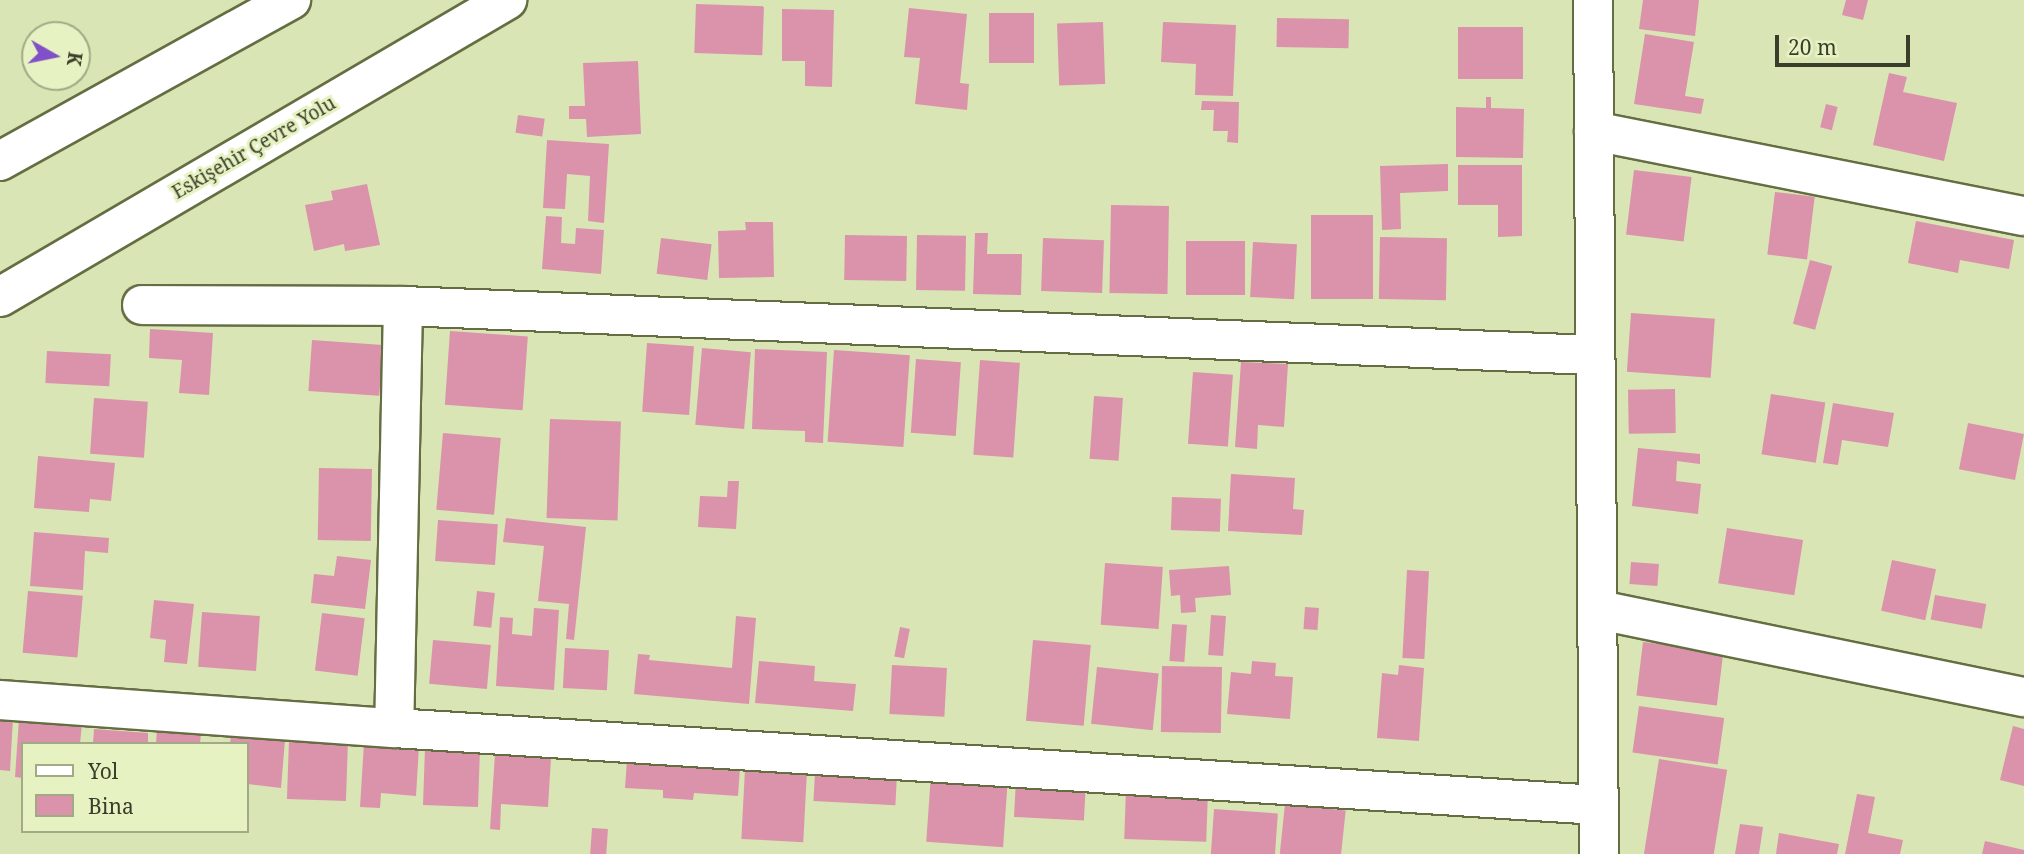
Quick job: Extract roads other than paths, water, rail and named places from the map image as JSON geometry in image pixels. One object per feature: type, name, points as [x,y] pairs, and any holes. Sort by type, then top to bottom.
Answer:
[{"type":"main road","points":[[0,161],[291,0]]},
{"type":"main road","name":"Eskişehir Çevre Yolu","points":[[0,297],[507,0]]},
{"type":"main road","points":[[1593,0],[1600,854]]},
{"type":"main road","points":[[1594,131],[2024,216]]},
{"type":"main road","points":[[142,305],[403,306],[1594,355]]},
{"type":"main road","points":[[394,728],[403,306]]},
{"type":"main road","points":[[1599,610],[2024,698]]},
{"type":"main road","points":[[0,700],[394,728],[1599,805]]}]
